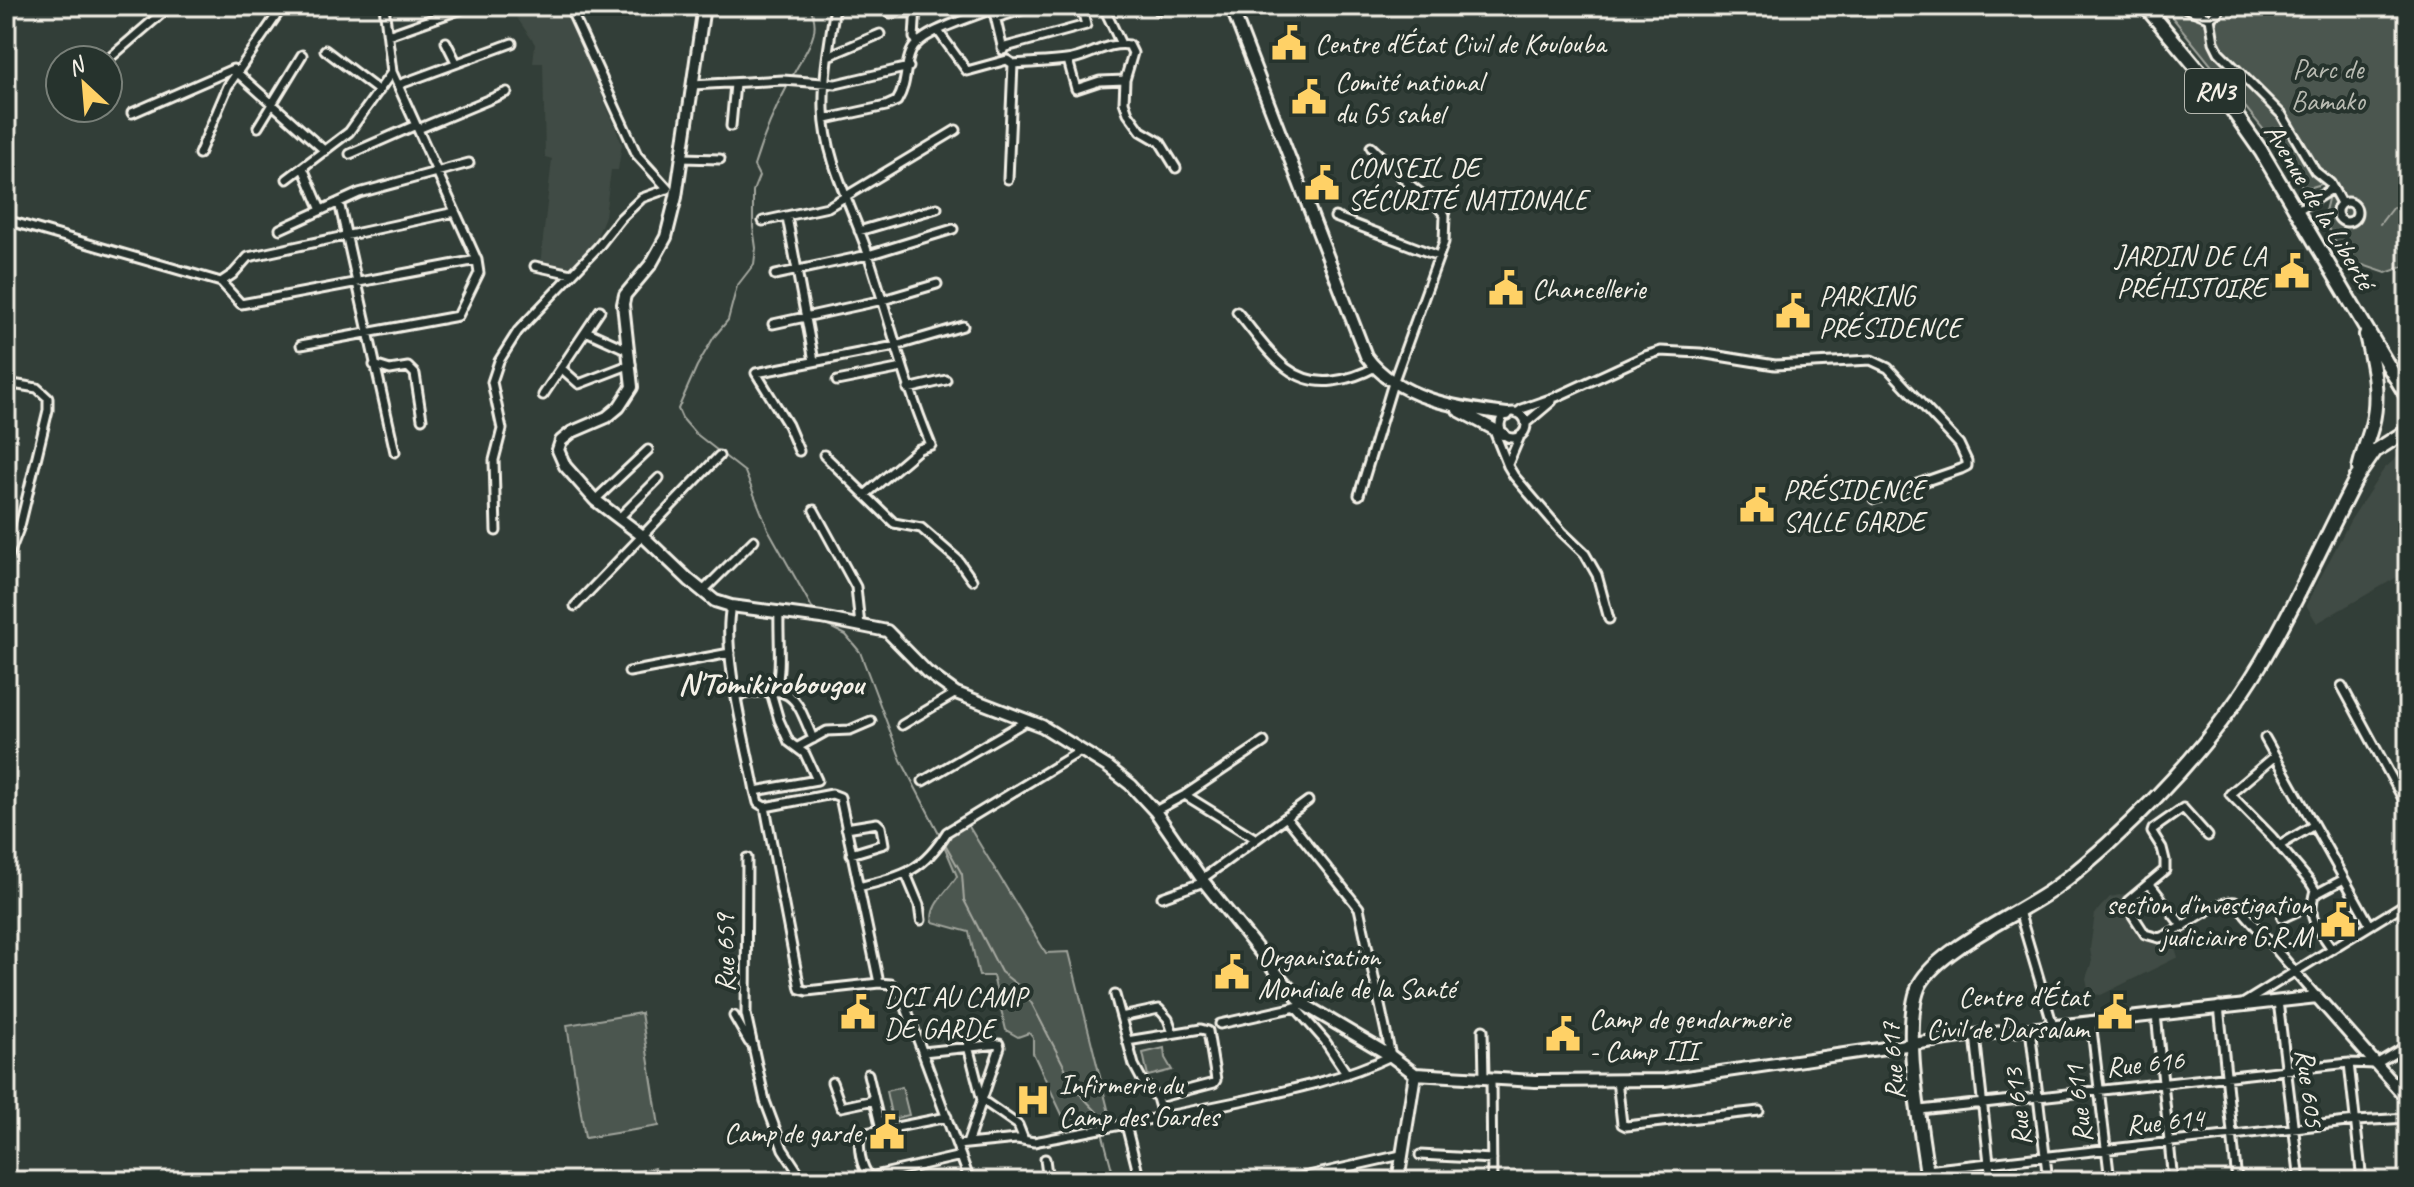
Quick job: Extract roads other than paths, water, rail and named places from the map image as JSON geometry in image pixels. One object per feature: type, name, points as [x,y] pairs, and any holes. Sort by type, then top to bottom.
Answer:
[{"type":"highway","name":"Avenue de la Liberté","points":[[2145,6],[2233,111],[2298,210],[2395,377],[2408,389]]},
{"type":"highway","points":[[2357,477],[2372,425],[2375,396],[2373,363],[2362,320]]},
{"type":"highway","points":[[2357,477],[2375,451],[2402,433]]},
{"type":"highway","name":"Rue 617","points":[[1927,1175],[1911,1013],[1922,980],[1933,967],[2051,890],[2109,843],[2199,749],[2231,708],[2272,645],[2357,477]]},
{"type":"main road","points":[[2395,377],[2408,399]]},
{"type":"street","points":[[124,46],[170,6]]},
{"type":"street","points":[[199,154],[228,86],[283,6]]},
{"type":"street","points":[[301,345],[458,316],[479,273],[477,260],[392,72],[384,6]]},
{"type":"street","points":[[388,35],[470,6]]},
{"type":"street","points":[[569,6],[637,155],[676,197]]},
{"type":"street","points":[[704,6],[676,197],[660,251],[625,295],[623,304],[632,387],[619,407],[607,417],[572,432],[561,441],[558,450],[565,466],[595,500],[644,537],[715,601],[887,631],[927,672],[956,693],[1028,720],[1082,750],[1131,785],[1155,811],[1203,880],[1283,981],[1347,1074]]},
{"type":"street","points":[[835,6],[826,83],[826,119],[835,167],[883,300],[908,389],[931,445],[919,449],[865,495]]},
{"type":"street","points":[[996,18],[1028,8],[1065,6]]},
{"type":"street","points":[[1002,48],[1086,25],[1081,6]]},
{"type":"street","points":[[1103,6],[1121,44]]},
{"type":"street","points":[[1231,6],[1359,342],[1375,367],[1393,383],[1438,401],[1513,439],[1520,436]]},
{"type":"street","points":[[2181,6],[2210,18]]},
{"type":"street","points":[[2210,18],[2218,12],[2219,6]]},
{"type":"street","points":[[826,119],[897,101],[909,67],[909,54],[917,41],[994,7],[1002,48],[1010,62],[1008,179]]},
{"type":"street","points":[[890,13],[916,9],[914,38],[917,41]]},
{"type":"street","points":[[2210,18],[2219,52],[2273,105],[2315,171],[2333,188],[2341,203]]},
{"type":"street","points":[[938,31],[967,71],[1010,62],[1068,60],[1121,44],[1129,45],[1133,53],[1125,80],[1124,102],[1132,122],[1160,142],[1176,168]]},
{"type":"street","points":[[828,56],[880,34]]},
{"type":"street","points":[[446,42],[456,62]]},
{"type":"street","points":[[398,85],[512,43]]},
{"type":"street","points":[[325,50],[379,91]]},
{"type":"street","points":[[258,127],[302,55]]},
{"type":"street","points":[[1068,60],[1076,89],[1100,81],[1125,80]]},
{"type":"street","points":[[692,85],[783,80],[826,83],[864,79],[909,67]]},
{"type":"street","points":[[132,113],[233,69],[325,151]]},
{"type":"street","points":[[287,179],[349,132],[392,72]]},
{"type":"street","points":[[731,126],[735,84]]},
{"type":"street","points":[[350,154],[507,92]]},
{"type":"street","points":[[763,221],[828,207],[956,130]]},
{"type":"street","points":[[1359,495],[1393,383],[1444,242],[1445,215],[1371,147]]},
{"type":"street","points":[[682,158],[720,159]]},
{"type":"street","points":[[280,229],[359,193],[469,163]]},
{"type":"street","points":[[303,168],[321,210]]},
{"type":"street","points":[[2298,210],[2333,188]]},
{"type":"street","points":[[496,531],[494,460],[502,429],[492,382],[499,361],[518,331],[631,208],[642,198],[667,189]]},
{"type":"street","points":[[339,202],[395,452]]},
{"type":"street","points":[[859,231],[937,208]]},
{"type":"street","points":[[221,282],[248,257],[455,212]]},
{"type":"street","points":[[787,217],[814,361]]},
{"type":"street","points":[[1335,217],[1438,256]]},
{"type":"street","points":[[6,220],[221,282],[241,304],[477,260]]},
{"type":"street","points":[[775,275],[868,255],[953,229]]},
{"type":"street","points":[[535,266],[572,274]]},
{"type":"street","points":[[773,324],[883,300],[937,284]]},
{"type":"street","points":[[543,395],[600,310]]},
{"type":"street","points":[[1237,312],[1279,364],[1300,378],[1324,382],[1350,378],[1375,367]]},
{"type":"street","points":[[799,451],[788,425],[756,373],[895,346],[963,326]]},
{"type":"street","points":[[586,331],[629,350]]},
{"type":"street","points":[[1503,434],[1501,421],[1512,414],[1661,351],[1700,353],[1775,365],[1871,360],[1888,368],[1959,444],[1967,461],[1967,466],[1961,469],[1874,499]]},
{"type":"street","points":[[561,368],[579,384],[631,364]]},
{"type":"street","points":[[374,365],[390,370],[408,367],[415,374],[422,419]]},
{"type":"street","points":[[837,381],[902,368]]},
{"type":"street","points":[[908,389],[946,380]]},
{"type":"street","points":[[6,383],[37,388],[48,398],[48,410],[20,526],[6,562]]},
{"type":"street","points":[[1508,466],[1526,423],[1556,397]]},
{"type":"street","points":[[1438,401],[1512,414],[1526,423]]},
{"type":"street","points":[[1492,427],[1508,466],[1562,532],[1585,554],[1597,575],[1609,619]]},
{"type":"street","points":[[595,500],[648,450]]},
{"type":"street","points":[[824,455],[894,523],[921,528],[958,560],[972,580]]},
{"type":"street","points":[[575,606],[719,456]]},
{"type":"street","points":[[619,518],[659,478]]},
{"type":"street","points":[[814,510],[856,587],[860,626]]},
{"type":"street","points":[[702,592],[754,540]]},
{"type":"street","points":[[731,606],[728,620],[730,653],[758,803],[765,807],[840,797],[879,983]]},
{"type":"street","points":[[755,791],[817,780],[812,765],[798,747],[789,742],[773,690],[780,674],[777,640],[779,611]]},
{"type":"street","points":[[629,672],[730,653]]},
{"type":"street","points":[[2342,686],[2408,808]]},
{"type":"street","points":[[737,695],[773,690],[798,703],[813,739]]},
{"type":"street","points":[[902,725],[956,693]]},
{"type":"street","points":[[923,781],[1028,720]]},
{"type":"street","points":[[798,747],[827,731],[850,730],[871,721]]},
{"type":"street","points":[[2265,738],[2370,925]]},
{"type":"street","points":[[1155,811],[1185,795],[1264,742]]},
{"type":"street","points":[[858,887],[917,870],[947,832],[1082,750]]},
{"type":"street","points":[[2275,756],[2230,794],[2310,882],[2315,890],[2310,905],[2314,921],[2332,949]]},
{"type":"street","points":[[1185,795],[1256,839]]},
{"type":"street","points":[[1162,897],[1203,880],[1308,801]]},
{"type":"street","points":[[765,807],[800,989],[807,991],[879,983],[896,987],[923,1052],[968,1180]]},
{"type":"street","points":[[2208,836],[2183,808],[2153,829],[2162,848],[2165,870],[2126,903],[2145,934],[2159,938],[2225,901],[2235,902],[2408,1100]]},
{"type":"street","points":[[1286,817],[1359,908],[1391,1056]]},
{"type":"street","points":[[846,828],[877,823],[885,840],[880,846],[851,854]]},
{"type":"street","points":[[2279,846],[2314,825]]},
{"type":"street","name":"Rue 659","points":[[747,858],[746,1014],[765,1101],[783,1149],[804,1181]]},
{"type":"street","points":[[906,874],[919,905],[921,920]]},
{"type":"street","points":[[2314,895],[2344,879]]},
{"type":"street","points":[[2149,883],[2183,927]]},
{"type":"street","points":[[2242,1004],[2408,902]]},
{"type":"street","points":[[2282,918],[2310,905]]},
{"type":"street","points":[[2019,911],[2053,1026]]},
{"type":"street","points":[[1115,995],[1134,1065],[1157,1098],[1163,1118]]},
{"type":"street","points":[[1220,1024],[1300,1006],[1391,1056],[1415,1074],[1488,1079],[1665,1080],[1975,1035],[2317,997]]},
{"type":"street","name":"Rue 605","points":[[2277,1000],[2300,1181]]},
{"type":"street","points":[[2219,1006],[2237,1181]]},
{"type":"street","points":[[1121,1017],[1159,1009],[1168,1019],[1173,1033]]},
{"type":"street","points":[[2156,1014],[2173,1181]]},
{"type":"street","name":"Rue 659","points":[[734,1016],[752,1048]]},
{"type":"street","name":"Rue 611","points":[[2091,1021],[2110,1181]]},
{"type":"street","name":"Rue 613","points":[[2030,1028],[2048,1181]]},
{"type":"street","points":[[1127,1041],[1201,1029],[1208,1031],[1214,1083],[1157,1098]]},
{"type":"street","points":[[1483,1030],[1492,1181]]},
{"type":"street","points":[[1975,1035],[1991,1181]]},
{"type":"street","points":[[923,1052],[995,1043],[1000,1047],[967,1144]]},
{"type":"street","points":[[2376,1064],[2408,1045]]},
{"type":"street","points":[[968,1046],[982,1100],[1018,1125],[1024,1140]]},
{"type":"street","points":[[957,1145],[1034,1142],[1163,1118],[1366,1069],[1391,1056]]},
{"type":"street","points":[[2349,1063],[2362,1181]]},
{"type":"street","name":"Rue 616","points":[[1920,1110],[2349,1063],[2376,1064]]},
{"type":"street","points":[[868,1074],[881,1129]]},
{"type":"street","points":[[1398,1181],[1415,1074]]},
{"type":"street","points":[[1617,1080],[1622,1124],[1626,1126],[1759,1111]]},
{"type":"street","points":[[832,1082],[841,1107],[874,1100]]},
{"type":"street","points":[[947,1117],[864,1132],[859,1140],[864,1170],[870,1177],[961,1156]]},
{"type":"street","name":"Rue 614","points":[[1927,1175],[1989,1163],[2356,1121],[2408,1118]]},
{"type":"street","points":[[1126,1125],[1140,1181]]},
{"type":"street","points":[[1286,1181],[1401,1155]]},
{"type":"street","points":[[1420,1155],[1492,1159]]},
{"type":"street","points":[[1045,1159],[1048,1181]]},
{"type":"waterway","points":[[792,77],[814,34],[815,25],[809,6]]},
{"type":"waterway","points":[[789,83],[769,124],[754,166],[759,176],[753,191],[754,264],[737,286],[728,320],[697,366],[678,409],[695,433],[745,472],[768,529],[815,613]]},
{"type":"waterway","points":[[2380,224],[2393,207],[2408,216]]},
{"type":"waterway","points":[[820,622],[846,635],[860,652],[901,760],[941,837]]},
{"type":"waterway","points":[[944,842],[962,874],[964,900],[1001,972],[1019,986],[1032,1004],[1077,1091],[1097,1112],[1101,1126]]},
{"type":"waterway","points":[[1102,1132],[1115,1181]]},
{"type":"place","name":"Centre d'État Civil de Koulouba","points":[[1289,43]]},
{"type":"place","name":"Comité national du G5 sahel","points":[[1309,97]]},
{"type":"place","name":"CONSEIL DE SÉCURITÉ NATIONALE","points":[[1322,183]]},
{"type":"place","name":"JARDIN DE LA PRÉHISTOIRE","points":[[2292,271]]},
{"type":"place","name":"Chancellerie","points":[[1506,288]]},
{"type":"place","name":"PARKING PRÉSIDENCE","points":[[1793,311]]},
{"type":"place","name":"PRÉSIDENCE SALLE GARDE","points":[[1757,505]]},
{"type":"place","name":"section d'investigation judiciaire G.R.M","points":[[2338,920]]},
{"type":"place","name":"Organisation Mondiale de la Santé","points":[[1232,972]]},
{"type":"place","name":"DCI AU CAMP DE GARDE","points":[[858,1012]]},
{"type":"place","name":"Centre d'État Civil de Darsalam","points":[[2115,1012]]},
{"type":"place","name":"Camp de gendarmerie - Camp III","points":[[1563,1034]]},
{"type":"place","name":"Infirmerie du Camp des Gardes","points":[[1033,1100]]},
{"type":"place","name":"Camp de garde","points":[[887,1132]]},
{"type":"district","name":"N'Tomikirobougou","points":[[771,683]]},
{"type":"park label","name":"Parc de Bamako","points":[[2328,84]]}]
